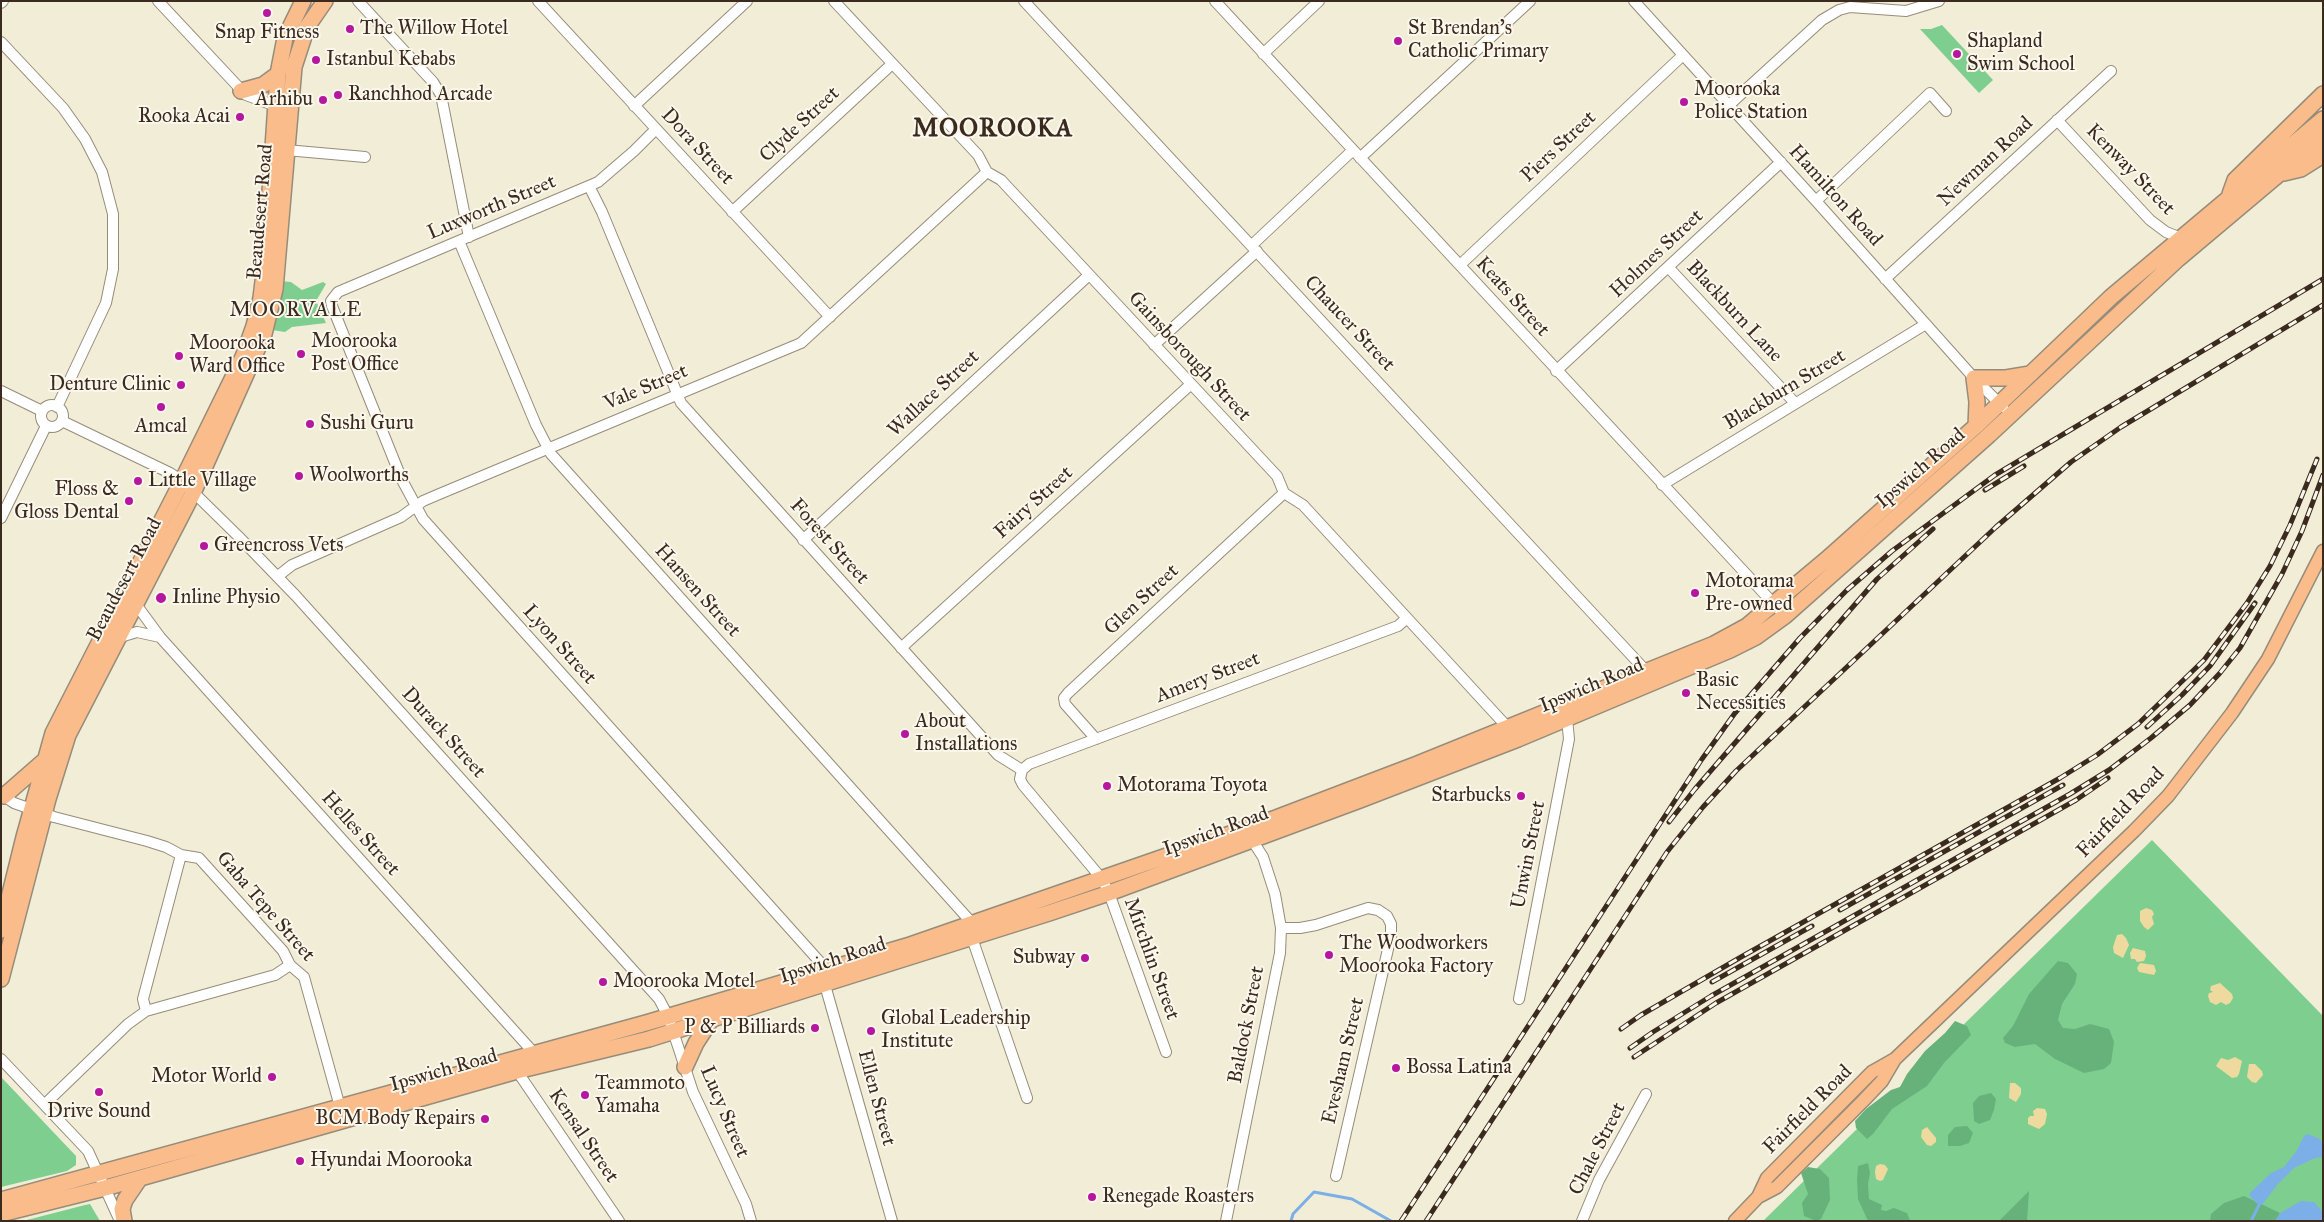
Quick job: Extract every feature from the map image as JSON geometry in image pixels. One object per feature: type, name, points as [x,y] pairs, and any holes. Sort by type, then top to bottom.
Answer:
[{"type":"highway","name":"Beaudesert Road","points":[[1,930],[38,812],[68,736],[116,639],[193,493],[258,353],[270,315],[275,289],[286,150],[278,74],[284,38],[303,1]]},
{"type":"highway","name":"Beaudesert Road","points":[[1,979],[38,812],[45,761],[53,733],[182,482],[243,357],[258,309],[265,265],[282,108],[306,27],[325,1]]},
{"type":"highway","points":[[241,90],[263,85],[278,74]]},
{"type":"highway","points":[[2229,198],[2234,180],[2323,94]]},
{"type":"highway","name":"Ipswich Road","points":[[972,931],[1102,879],[1289,813],[1415,765],[1647,672],[1728,637],[1747,626],[1976,426],[2111,297],[2323,119]]},
{"type":"highway","name":"Ipswich Road","points":[[1,1214],[105,1188],[518,1072],[673,1031],[711,1020],[827,978],[972,931],[1109,894],[1518,739],[1730,650],[1756,637],[1784,616],[2011,415],[2172,264],[2323,137]]},
{"type":"highway","points":[[2280,174],[2301,169],[2323,155]]},
{"type":"highway","points":[[1976,426],[1977,402],[1974,378],[2006,378],[2030,374]]},
{"type":"highway","points":[[2,796],[45,761]]},
{"type":"highway","name":"Ipswich Road","points":[[1,1200],[668,1016],[827,978]]},
{"type":"highway","points":[[685,1067],[696,1043],[711,1020]]},
{"type":"highway","points":[[122,1221],[122,1209],[125,1200],[140,1178]]},
{"type":"main road","name":"Fairfield Road","points":[[1735,1221],[1758,1197],[1778,1187],[1882,1081],[1894,1059],[2134,831],[2168,796],[2232,713],[2268,659],[2323,551]]},
{"type":"street","points":[[158,1],[241,90],[252,99],[282,108]]},
{"type":"street","name":"Hansen Street","points":[[358,1],[433,82],[441,95],[464,239],[547,448],[972,931]]},
{"type":"street","name":"Dora Street","points":[[538,1],[830,318]]},
{"type":"street","points":[[634,106],[747,1]]},
{"type":"street","name":"Gainsborough Street","points":[[834,1],[978,155],[987,172],[1001,180],[1190,385],[1277,476],[1284,493],[1303,505],[1518,739]]},
{"type":"street","name":"Chaucer Street","points":[[1024,1],[1647,672]]},
{"type":"street","name":"Keats Street","points":[[1215,1],[1784,616]]},
{"type":"street","points":[[1263,54],[1319,1]]},
{"type":"street","points":[[1154,346],[1254,248],[1530,1]]},
{"type":"street","name":"Hamilton Road","points":[[1634,1],[1816,200],[1974,378],[2011,415]]},
{"type":"street","points":[[1729,105],[1822,20],[1839,10],[1850,8],[1906,11],[1939,1]]},
{"type":"street","points":[[1,42],[62,108],[86,139],[102,172],[113,214],[113,269],[106,303],[56,406]]},
{"type":"street","name":"Piers Street","points":[[1460,265],[1683,55]]},
{"type":"street","name":"Clyde Street","points":[[732,212],[892,64]]},
{"type":"street","name":"Newman Road","points":[[1885,278],[2111,71]]},
{"type":"street","points":[[1816,200],[1930,93],[1946,111]]},
{"type":"street","name":"Kenway Street","points":[[2057,120],[2150,220],[2166,232],[2181,238]]},
{"type":"street","name":"Luxworth Street","points":[[331,301],[338,292],[589,186],[610,174],[656,129]]},
{"type":"street","points":[[286,150],[365,157]]},
{"type":"street","name":"Holmes Street","points":[[1556,371],[1781,162]]},
{"type":"street","name":"Vale Street","points":[[278,576],[301,561],[400,518],[415,506],[437,495],[676,394],[796,346],[807,339],[987,172]]},
{"type":"street","name":"Forest Street","points":[[589,186],[602,212],[658,344],[676,394],[688,412],[998,756],[1022,770]]},
{"type":"street","name":"Blackburn Lane","points":[[1668,267],[1796,403]]},
{"type":"street","name":"Wallace Street","points":[[803,540],[1089,275]]},
{"type":"street","name":"Lyon Street","points":[[331,301],[333,312],[350,355],[402,480],[415,506],[431,529],[827,978]]},
{"type":"street","name":"Blackburn Street","points":[[1662,485],[1926,324]]},
{"type":"street","name":"Fairy Street","points":[[901,648],[1190,385]]},
{"type":"street","points":[[1,391],[42,412]]},
{"type":"street","points":[[50,405],[56,406],[62,414],[62,420],[53,427],[46,426],[41,418],[42,412],[50,405]]},
{"type":"street","name":"Durack Street","points":[[62,420],[170,473],[182,482],[278,576],[652,992],[668,1016]]},
{"type":"street","points":[[1,518],[46,426]]},
{"type":"street","name":"Glen Street","points":[[1096,740],[1065,704],[1064,698],[1284,493]]},
{"type":"street","name":"Helles Street","points":[[135,603],[160,637],[534,1053]]},
{"type":"street","name":"Amery Street","points":[[1022,770],[1029,764],[1398,626],[1407,618]]},
{"type":"street","points":[[116,639],[137,632],[160,637]]},
{"type":"street","name":"Unwin Street","points":[[1519,998],[1569,739],[1567,719]]},
{"type":"street","points":[[1022,770],[1020,779],[1023,786],[1102,879]]},
{"type":"street","name":"Gaba Tepe Street","points":[[2,796],[38,812],[166,847],[181,855],[194,856],[205,865],[283,951],[290,965],[306,981],[340,1107]]},
{"type":"street","name":"Baldock Street","points":[[1226,1221],[1280,953],[1281,928],[1275,894],[1263,857],[1252,840]]},
{"type":"street","points":[[146,1010],[143,999],[181,855]]},
{"type":"street","name":"Mitchlin Street","points":[[1102,879],[1166,1052]]},
{"type":"street","name":"Evesham Street","points":[[1281,928],[1300,928],[1368,908],[1378,910],[1387,916],[1392,924],[1391,936],[1336,1176]]},
{"type":"street","points":[[972,931],[1028,1098]]},
{"type":"street","points":[[45,1104],[128,1024],[146,1010],[275,975],[290,965]]},
{"type":"street","name":"Ellen Street","points":[[827,978],[892,1221]]},
{"type":"street","name":"Lucy Street","points":[[668,1016],[693,1092],[746,1204],[751,1221]]},
{"type":"street","points":[[1,1059],[88,1151],[122,1221]]},
{"type":"street","name":"Kensal Street","points":[[518,1072],[618,1221]]},
{"type":"street","name":"Chale Street","points":[[1582,1221],[1599,1180],[1646,1094]]},
{"type":"green space","name":"Shapland Swim School","points":[[1942,25],[1993,80],[1979,93],[1920,29],[1931,29]]},
{"type":"green space","points":[[280,281],[291,282],[302,290],[323,282],[326,284],[316,301],[326,323],[292,327],[285,332],[272,330]]},
{"type":"green space","points":[[2152,840],[2323,1016],[2323,1221],[1763,1221]]},
{"type":"green space","points":[[2058,961],[2068,963],[2077,974],[2075,984],[2062,1004],[2058,1020],[2063,1028],[2075,1029],[2090,1024],[2109,1029],[2114,1042],[2111,1063],[2104,1069],[2084,1073],[2055,1059],[2035,1044],[2015,1047],[2005,1043],[2003,1038],[2013,1026],[2029,994]]},
{"type":"green space","points":[[1955,1021],[1967,1026],[1971,1035],[1944,1063],[1927,1086],[1892,1109],[1867,1139],[1856,1128],[1855,1121],[1866,1109],[1891,1090],[1900,1087],[1907,1074],[1925,1051]]},
{"type":"green space","points":[[2,1078],[76,1156],[76,1165],[67,1171],[1,1187]]},
{"type":"green space","points":[[1991,1093],[1996,1099],[1994,1110],[1990,1120],[1979,1124],[1974,1121],[1973,1103],[1979,1096]]},
{"type":"green space","points":[[1967,1126],[1973,1133],[1969,1143],[1960,1146],[1948,1146],[1948,1135],[1955,1127]]},
{"type":"green space","points":[[1868,1163],[1870,1173],[1868,1184],[1869,1199],[1882,1205],[1881,1210],[1886,1211],[1894,1208],[1907,1213],[1910,1221],[1868,1221],[1858,1199],[1857,1180],[1858,1166]]},
{"type":"green space","points":[[1808,1167],[1820,1169],[1829,1178],[1830,1200],[1821,1219],[1816,1221],[1804,1216],[1802,1203],[1808,1194],[1801,1173]]},
{"type":"green space","points":[[2029,1191],[2027,1221],[1999,1221]]},
{"type":"green space","points":[[2244,1196],[2280,1213],[2275,1221],[2210,1221],[2211,1214],[2224,1203]]},
{"type":"green space","points":[[90,1204],[100,1221],[23,1221],[85,1205]]},
{"type":"sand","points":[[2146,908],[2152,910],[2154,914],[2152,917],[2154,924],[2148,930],[2140,921],[2140,911]]},
{"type":"sand","points":[[2122,934],[2129,945],[2123,958],[2114,953],[2113,947],[2117,935]]},
{"type":"sand","points":[[2133,948],[2145,951],[2144,961],[2137,962],[2135,959],[2131,959],[2130,953]]},
{"type":"sand","points":[[2140,963],[2154,965],[2156,971],[2154,975],[2139,972],[2137,968]]},
{"type":"sand","points":[[2220,983],[2232,994],[2233,998],[2226,1005],[2221,1002],[2216,1005],[2210,1002],[2208,996],[2209,993],[2213,992],[2210,990],[2211,986]]},
{"type":"sand","points":[[2235,1057],[2242,1061],[2239,1074],[2237,1077],[2232,1078],[2216,1066],[2221,1058],[2228,1060]]},
{"type":"sand","points":[[2249,1064],[2255,1064],[2262,1071],[2263,1075],[2256,1083],[2247,1077]]},
{"type":"sand","points":[[2010,1083],[2015,1083],[2021,1088],[2021,1094],[2016,1102],[2009,1098]]},
{"type":"sand","points":[[2037,1108],[2045,1109],[2047,1114],[2045,1124],[2039,1129],[2028,1124],[2028,1118],[2034,1116],[2033,1111]]},
{"type":"sand","points":[[1927,1127],[1936,1138],[1936,1142],[1931,1146],[1927,1145],[1921,1137],[1922,1130]]},
{"type":"sand","points":[[1880,1164],[1885,1165],[1888,1169],[1883,1180],[1880,1181],[1876,1179],[1875,1172],[1876,1166]]},
{"type":"water","points":[[2308,1134],[2320,1139],[2323,1144],[2323,1157],[2315,1158],[2294,1168],[2277,1185],[2262,1205],[2256,1203],[2249,1195],[2252,1191],[2271,1173],[2284,1167],[2296,1152],[2304,1136]]},
{"type":"water","points":[[2301,1201],[2314,1202],[2323,1212],[2323,1221],[2275,1221],[2280,1213]]},
{"type":"waterway","points":[[1291,1221],[1293,1214],[1314,1192],[1352,1199],[1391,1221]]},
{"type":"waterway","points":[[2251,1221],[2261,1201]]},
{"type":"railway","points":[[1401,1221],[1702,759],[1735,713],[1800,638],[1847,590],[1892,551],[1995,475],[2323,279]]},
{"type":"railway","points":[[1426,1221],[1667,852],[1703,807],[1736,771],[1996,527],[2071,462],[2121,427],[2323,305]]},
{"type":"railway","points":[[1621,1029],[1641,1015],[1741,957],[2060,778],[2097,755],[2138,724],[2204,660],[2247,603],[2270,566],[2290,525],[2317,459]]},
{"type":"railway","points":[[1985,490],[2024,466]]},
{"type":"railway","points":[[1630,1048],[1711,996],[2070,794],[2109,770],[2151,738],[2190,705],[2240,648],[2282,574],[2302,531],[2323,475]]},
{"type":"railway","points":[[1669,822],[1695,789],[1877,579],[1933,529]]},
{"type":"railway","points":[[2147,727],[2210,666],[2255,603]]},
{"type":"railway","points":[[1634,1057],[1716,1003],[2076,800],[2108,778]]},
{"type":"railway","points":[[1840,910],[2063,785]]},
{"type":"railway","points":[[1712,982],[1812,926]]},
{"type":"place","name":"Snap Fitness","points":[[267,13]]},
{"type":"place","name":"The Willow Hotel","points":[[350,29]]},
{"type":"place","name":"St Brendan's Catholic Primary","points":[[1398,41]]},
{"type":"place","name":"Shapland Swim School","points":[[1957,54]]},
{"type":"place","name":"Istanbul Kebabs","points":[[316,60]]},
{"type":"place","name":"Ranchhod Arcade","points":[[338,95]]},
{"type":"place","name":"Arhibu","points":[[323,100]]},
{"type":"place","name":"Moorooka Police Station","points":[[1684,102]]},
{"type":"place","name":"Rooka Acai","points":[[240,117]]},
{"type":"place","name":"Moorooka Post Office","points":[[301,354]]},
{"type":"place","name":"Moorooka Ward Office","points":[[179,356]]},
{"type":"place","name":"Denture Clinic","points":[[181,385]]},
{"type":"place","name":"Amcal","points":[[161,407]]},
{"type":"place","name":"Sushi Guru","points":[[310,424]]},
{"type":"place","name":"Woolworths","points":[[299,476]]},
{"type":"place","name":"Little Village","points":[[138,481]]},
{"type":"place","name":"Floss & Gloss Dental","points":[[129,501]]},
{"type":"place","name":"Greencross Vets","points":[[204,546]]},
{"type":"place","name":"Motorama Pre-owned","points":[[1695,593]]},
{"type":"place","name":"Inline Physio","points":[[161,598]]},
{"type":"place","name":"Basic Necessities","points":[[1686,693]]},
{"type":"place","name":"About Installations","points":[[905,734]]},
{"type":"place","name":"Motorama Toyota","points":[[1107,786]]},
{"type":"place","name":"Starbucks","points":[[1521,796]]},
{"type":"place","name":"The Woodworkers Moorooka Factory","points":[[1329,955]]},
{"type":"place","name":"Subway","points":[[1085,958]]},
{"type":"place","name":"Moorooka Motel","points":[[603,982]]},
{"type":"place","name":"P & P Billiards","points":[[815,1028]]},
{"type":"place","name":"Global Leadership Institute","points":[[871,1031]]},
{"type":"place","name":"Bossa Latina","points":[[1396,1068]]},
{"type":"place","name":"Motor World","points":[[272,1077]]},
{"type":"place","name":"Drive Sound","points":[[99,1092]]},
{"type":"place","name":"Teammoto Yamaha","points":[[585,1095]]},
{"type":"place","name":"BCM Body Repairs","points":[[485,1119]]},
{"type":"place","name":"Hyundai Moorooka","points":[[300,1161]]},
{"type":"place","name":"Renegade Roasters","points":[[1092,1197]]},
{"type":"district","name":"MOOROOKA","points":[[993,130]]},
{"type":"district","name":"MOORVALE","points":[[296,311]]}]
